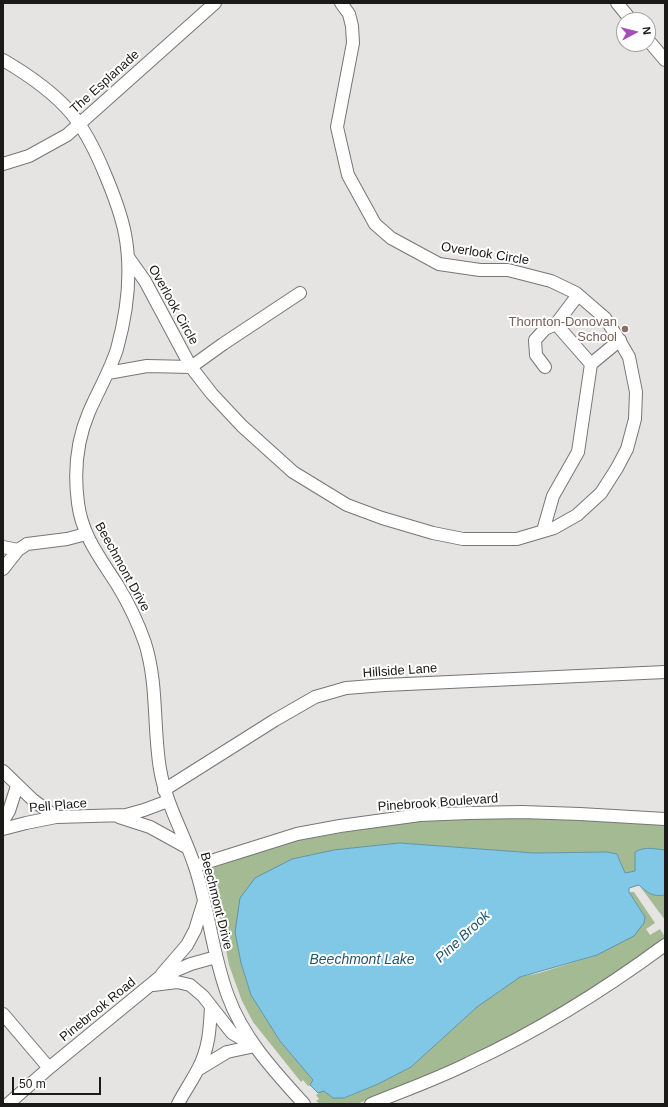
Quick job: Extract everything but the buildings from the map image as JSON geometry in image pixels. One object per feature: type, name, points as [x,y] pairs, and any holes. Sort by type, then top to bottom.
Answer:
[{"type":"street","name":"The Esplanade","points":[[3,164],[29,156],[67,135],[215,3]]},
{"type":"street","name":"Overlook Circle","points":[[128,257],[145,281],[191,367],[212,394],[242,426],[293,472],[347,505],[382,518],[433,533],[463,538],[516,539],[554,528],[577,515],[601,494],[627,449],[635,419],[636,392],[629,357],[620,340],[604,318],[578,295],[551,281],[508,270],[480,270],[439,264],[391,238],[375,224],[348,175],[337,127],[353,43],[352,26],[349,14],[341,3]]},
{"type":"street","points":[[617,3],[625,12]]},
{"type":"street","points":[[656,49],[665,60]]},
{"type":"street","name":"Beechmont Drive","points":[[3,60],[28,76],[54,96],[72,114],[94,148],[115,200],[125,232],[128,257],[128,281],[122,325],[116,350],[108,373],[86,419],[79,447],[77,497],[80,517],[93,549],[118,586],[131,609],[148,652],[154,687],[157,741],[166,796],[195,866],[216,957],[232,1006],[255,1046],[304,1104]]},
{"type":"street","points":[[191,367],[300,293]]},
{"type":"street","points":[[545,367],[536,355],[535,340],[545,329],[556,324],[578,295]]},
{"type":"street","points":[[556,324],[591,364]]},
{"type":"street","points":[[543,531],[553,496],[578,452],[591,364],[620,340]]},
{"type":"street","name":"Overlook Circle","points":[[108,373],[147,366],[191,367]]},
{"type":"street","points":[[3,569],[18,550],[27,544],[66,539],[86,534]]},
{"type":"street","points":[[3,547],[18,550]]},
{"type":"street","name":"Hillside Lane","points":[[166,796],[275,720],[316,697],[346,688],[665,672]]},
{"type":"street","points":[[3,771],[33,800],[56,817]]},
{"type":"street","points":[[3,821],[9,810],[17,786]]},
{"type":"street","name":"Pell Place","points":[[3,829],[56,817],[116,816],[135,813],[166,796]]},
{"type":"street","name":"Pinebrook Boulevard","points":[[195,866],[270,842],[304,833],[347,825],[420,815],[522,812],[665,819]]},
{"type":"street","name":"Pell Place","points":[[116,816],[150,827],[188,848]]},
{"type":"street","points":[[152,984],[187,945],[196,926],[204,900]]},
{"type":"street","points":[[370,1104],[469,1064],[517,1039],[612,983],[665,945]]},
{"type":"street","name":"Pinebrook Road","points":[[8,1104],[49,1068],[152,984],[167,974],[182,967],[216,957]]},
{"type":"street","points":[[152,984],[177,982],[186,983],[198,991],[232,1034],[255,1046]]},
{"type":"street","points":[[178,1104],[199,1069],[209,1035],[211,1006]]},
{"type":"street","points":[[3,1014],[49,1068]]},
{"type":"street","points":[[199,1069],[227,1052],[255,1046]]},
{"type":"green space","points":[[566,818],[636,824],[665,824],[665,850],[647,848],[635,852],[635,871],[625,873],[617,854],[607,852],[534,853],[400,843],[334,850],[292,859],[241,963],[251,995],[280,1041],[313,1080],[308,1086],[303,1080],[301,1082],[253,1022],[242,1001],[229,965],[215,893],[209,877],[212,873],[211,871],[215,867],[288,842],[422,819]]},
{"type":"green space","points":[[639,885],[650,894],[665,895],[665,920]]},
{"type":"green space","points":[[629,892],[634,892],[655,923],[646,929],[650,935],[660,929],[665,937],[623,970],[572,1003],[476,1055],[357,1104],[320,1104],[316,1101],[319,1099],[316,1095],[323,1090],[333,1098],[345,1098],[378,1084],[411,1067],[477,1007],[520,977],[539,973],[597,955],[645,917]]},
{"type":"water","name":"Beechmont Lake","points":[[400,843],[534,853],[607,852],[617,854],[625,873],[635,871],[635,852],[646,848],[665,850],[665,895],[650,894],[639,885],[629,888],[629,892],[645,917],[644,923],[634,936],[597,955],[520,977],[477,1007],[411,1067],[378,1084],[344,1098],[333,1098],[324,1091],[318,1093],[310,1085],[313,1080],[280,1041],[251,995],[241,963],[235,932],[240,898],[255,878],[292,859],[334,850]]},
{"type":"place","name":"Thornton-Donovan School","points":[[625,329]]},
{"type":"water label","name":"Pine Brook","points":[[463,937]]}]
